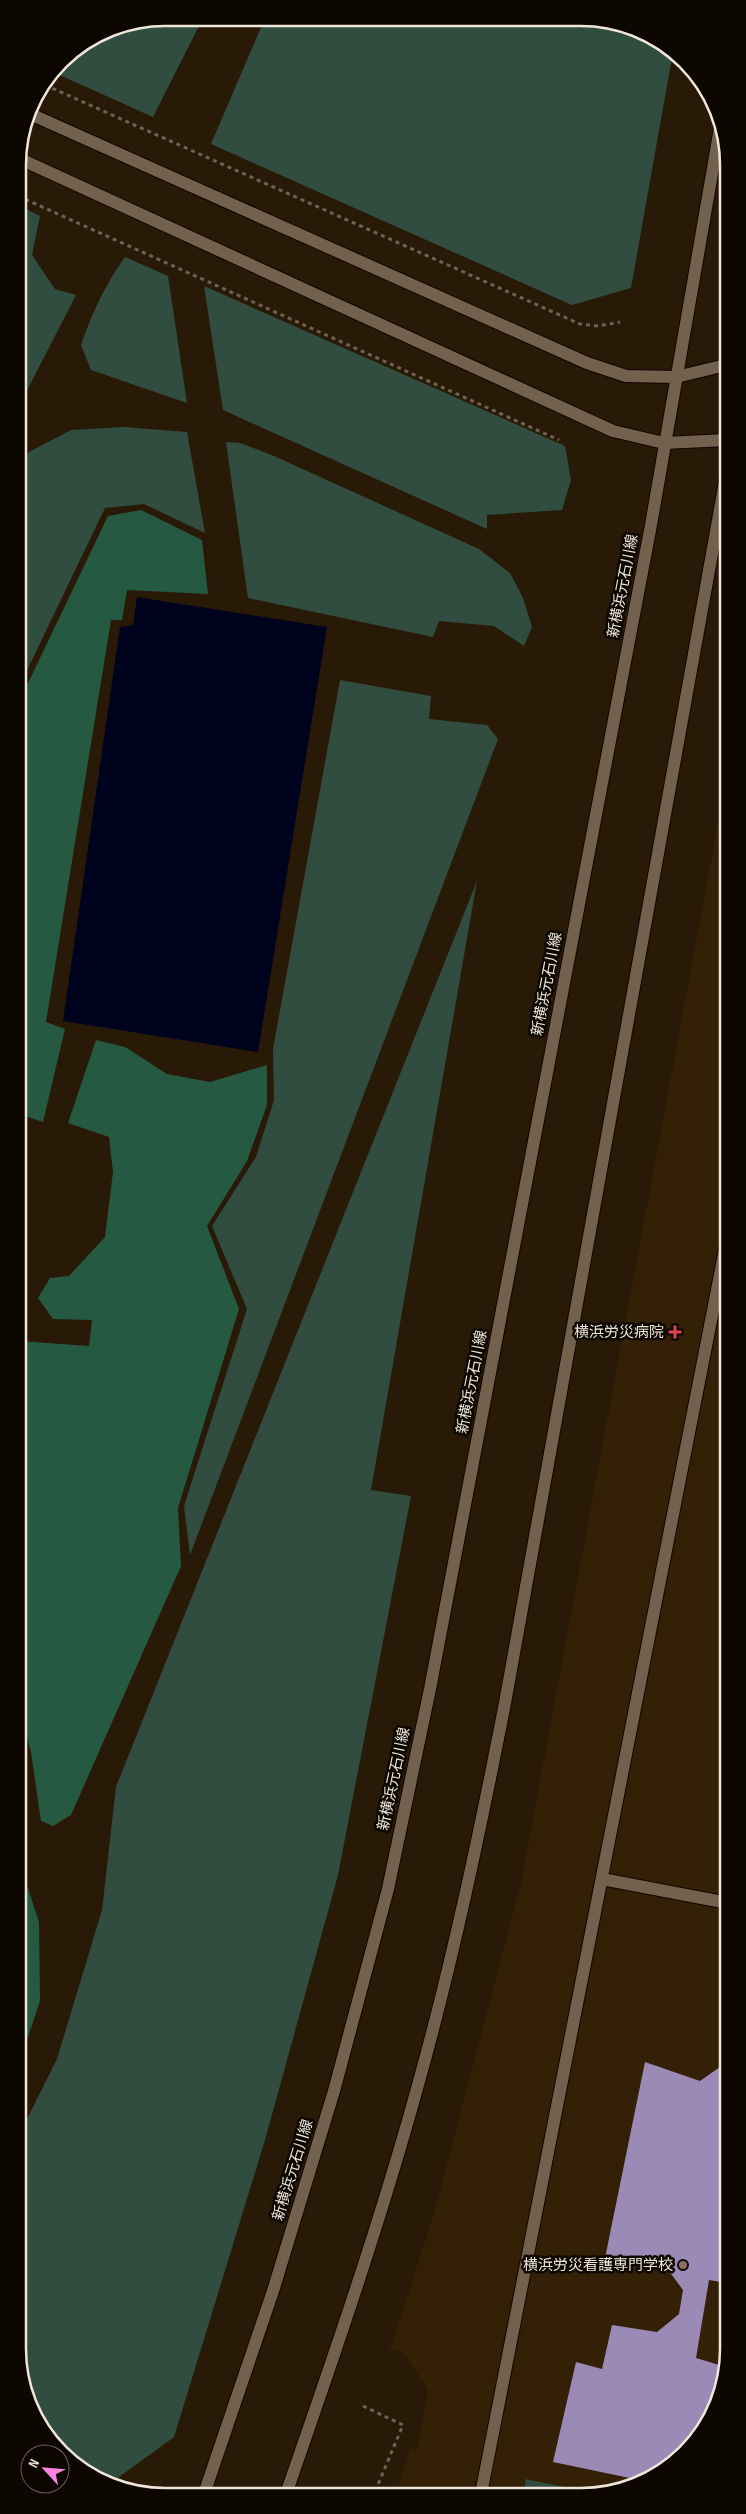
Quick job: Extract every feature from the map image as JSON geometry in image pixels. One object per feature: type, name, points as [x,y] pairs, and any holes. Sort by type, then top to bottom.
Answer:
[{"type":"street","points":[[35,116],[587,363],[626,376],[676,377],[720,366]]},
{"type":"street","name":"新横浜元石川線","points":[[206,2488],[273,2291],[331,2100],[388,1889],[437,1650],[651,525],[718,141]]},
{"type":"street","points":[[27,162],[613,431],[664,443],[720,440]]},
{"type":"street","points":[[288,2488],[342,2332],[413,2103],[473,1865],[507,1694],[720,510]]},
{"type":"street","points":[[482,2488],[719,1277]]},
{"type":"street","points":[[602,1879],[719,1901]]},
{"type":"path","points":[[50,88],[580,324],[598,326],[620,322]]},
{"type":"path","points":[[27,200],[559,440]]},
{"type":"path","points":[[363,2406],[403,2425],[377,2488]]},
{"type":"shaded area","name":"横浜労災病院","points":[[720,815],[719,2358],[717,2376],[709,2402],[696,2426],[685,2441],[665,2459],[650,2469],[626,2480],[599,2487],[581,2488],[398,2488],[410,2448],[417,2450],[428,2390],[404,2353],[390,2349],[433,2217],[521,1883]]},
{"type":"green space","points":[[156,27],[199,27],[153,117],[60,75],[81,55],[96,45],[120,34]]},
{"type":"green space","points":[[261,27],[599,27],[626,34],[642,41],[672,60],[631,288],[572,305],[211,144]]},
{"type":"green space","points":[[27,209],[40,216],[32,255],[55,289],[76,295],[27,391]]},
{"type":"green space","points":[[125,257],[168,276],[187,403],[91,370],[81,345],[111,278]]},
{"type":"green space","points":[[204,286],[565,446],[571,480],[562,510],[487,515],[487,529],[223,410]]},
{"type":"green space","points":[[124,427],[187,432],[205,533],[144,504],[105,508],[27,671],[27,455],[71,430]]},
{"type":"green space","points":[[226,442],[240,443],[274,456],[479,549],[510,573],[523,598],[532,627],[524,646],[494,626],[439,621],[433,637],[248,598]]},
{"type":"green space","points":[[141,510],[202,540],[208,594],[127,590],[122,620],[111,620],[46,1022],[65,1029],[43,1122],[27,1117],[27,686],[108,516]]},
{"type":"green space","points":[[340,680],[431,696],[429,719],[487,725],[498,739],[190,1555],[184,1506],[247,1309],[212,1226],[256,1157],[274,1100],[273,1049]]},
{"type":"green space","points":[[477,881],[371,1490],[411,1496],[338,1875],[265,2140],[174,2437],[117,2479],[81,2459],[70,2450],[70,2444],[64,2444],[50,2426],[34,2394],[29,2376],[26,2349],[26,2121],[57,2059],[102,1910],[116,1787]]},
{"type":"green space","points":[[96,1040],[125,1047],[167,1074],[210,1082],[267,1065],[267,1105],[247,1161],[207,1226],[239,1309],[178,1508],[181,1566],[71,1815],[53,1826],[41,1821],[31,1752],[26,1735],[26,1342],[89,1346],[92,1320],[53,1319],[38,1298],[50,1278],[69,1276],[105,1237],[113,1172],[109,1137],[68,1123]]},
{"type":"green space","points":[[26,1883],[39,1922],[40,2001],[26,2043]]},
{"type":"green space","points":[[526,2479],[569,2488],[524,2488]]},
{"type":"water","points":[[137,597],[327,627],[258,1052],[63,1021],[120,627],[133,625]]},
{"type":"building","name":"横浜労災看護専門学校","points":[[645,2062],[700,2081],[719,2068],[719,2282],[709,2280],[696,2358],[718,2365],[717,2376],[709,2402],[696,2426],[685,2441],[665,2459],[631,2478],[553,2462],[576,2362],[602,2369],[612,2325],[657,2332],[679,2314],[683,2290],[669,2271],[605,2258]]},
{"type":"place","name":"横浜労災病院","points":[[675,1332]]},
{"type":"place","name":"横浜労災看護専門学校","points":[[683,2265]]}]
